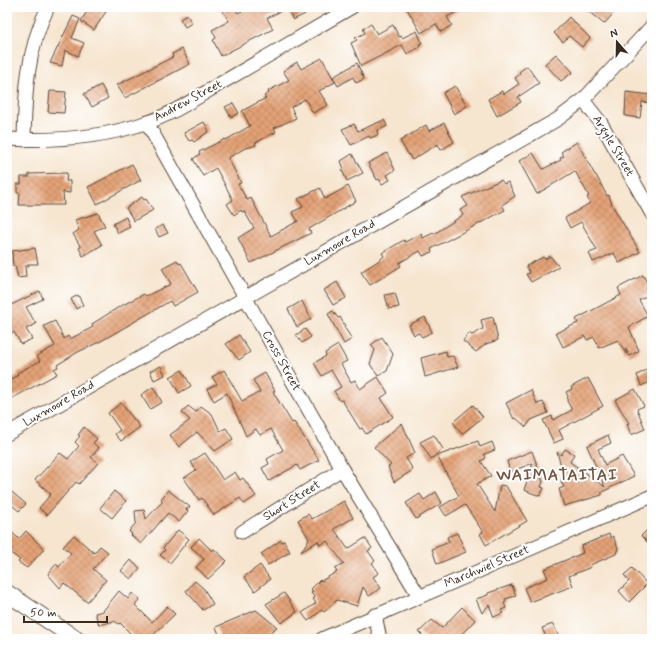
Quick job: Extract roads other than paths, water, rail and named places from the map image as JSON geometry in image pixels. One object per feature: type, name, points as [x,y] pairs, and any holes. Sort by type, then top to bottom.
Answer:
[{"type":"street","points":[[24,140],[25,96],[28,67],[35,37],[48,7]]},
{"type":"street","name":"Andrew Street","points":[[7,139],[24,140],[88,135],[130,128],[147,123],[204,93],[352,7]]},
{"type":"street","name":"Luxmoore Road","points":[[7,434],[540,130],[572,110],[652,26]]},
{"type":"street","name":"Argyle Street","points":[[583,100],[601,123],[652,214]]},
{"type":"street","name":"Cross Street","points":[[147,123],[342,469],[420,596]]},
{"type":"street","name":"Short Street","points":[[242,532],[342,469]]},
{"type":"street","name":"Marchwiel Street","points":[[322,639],[652,496]]},
{"type":"street","points":[[7,592],[76,639]]},
{"type":"street","points":[[375,615],[380,639]]},
{"type":"district","name":"WAIMATAITAI","points":[[557,475]]}]
